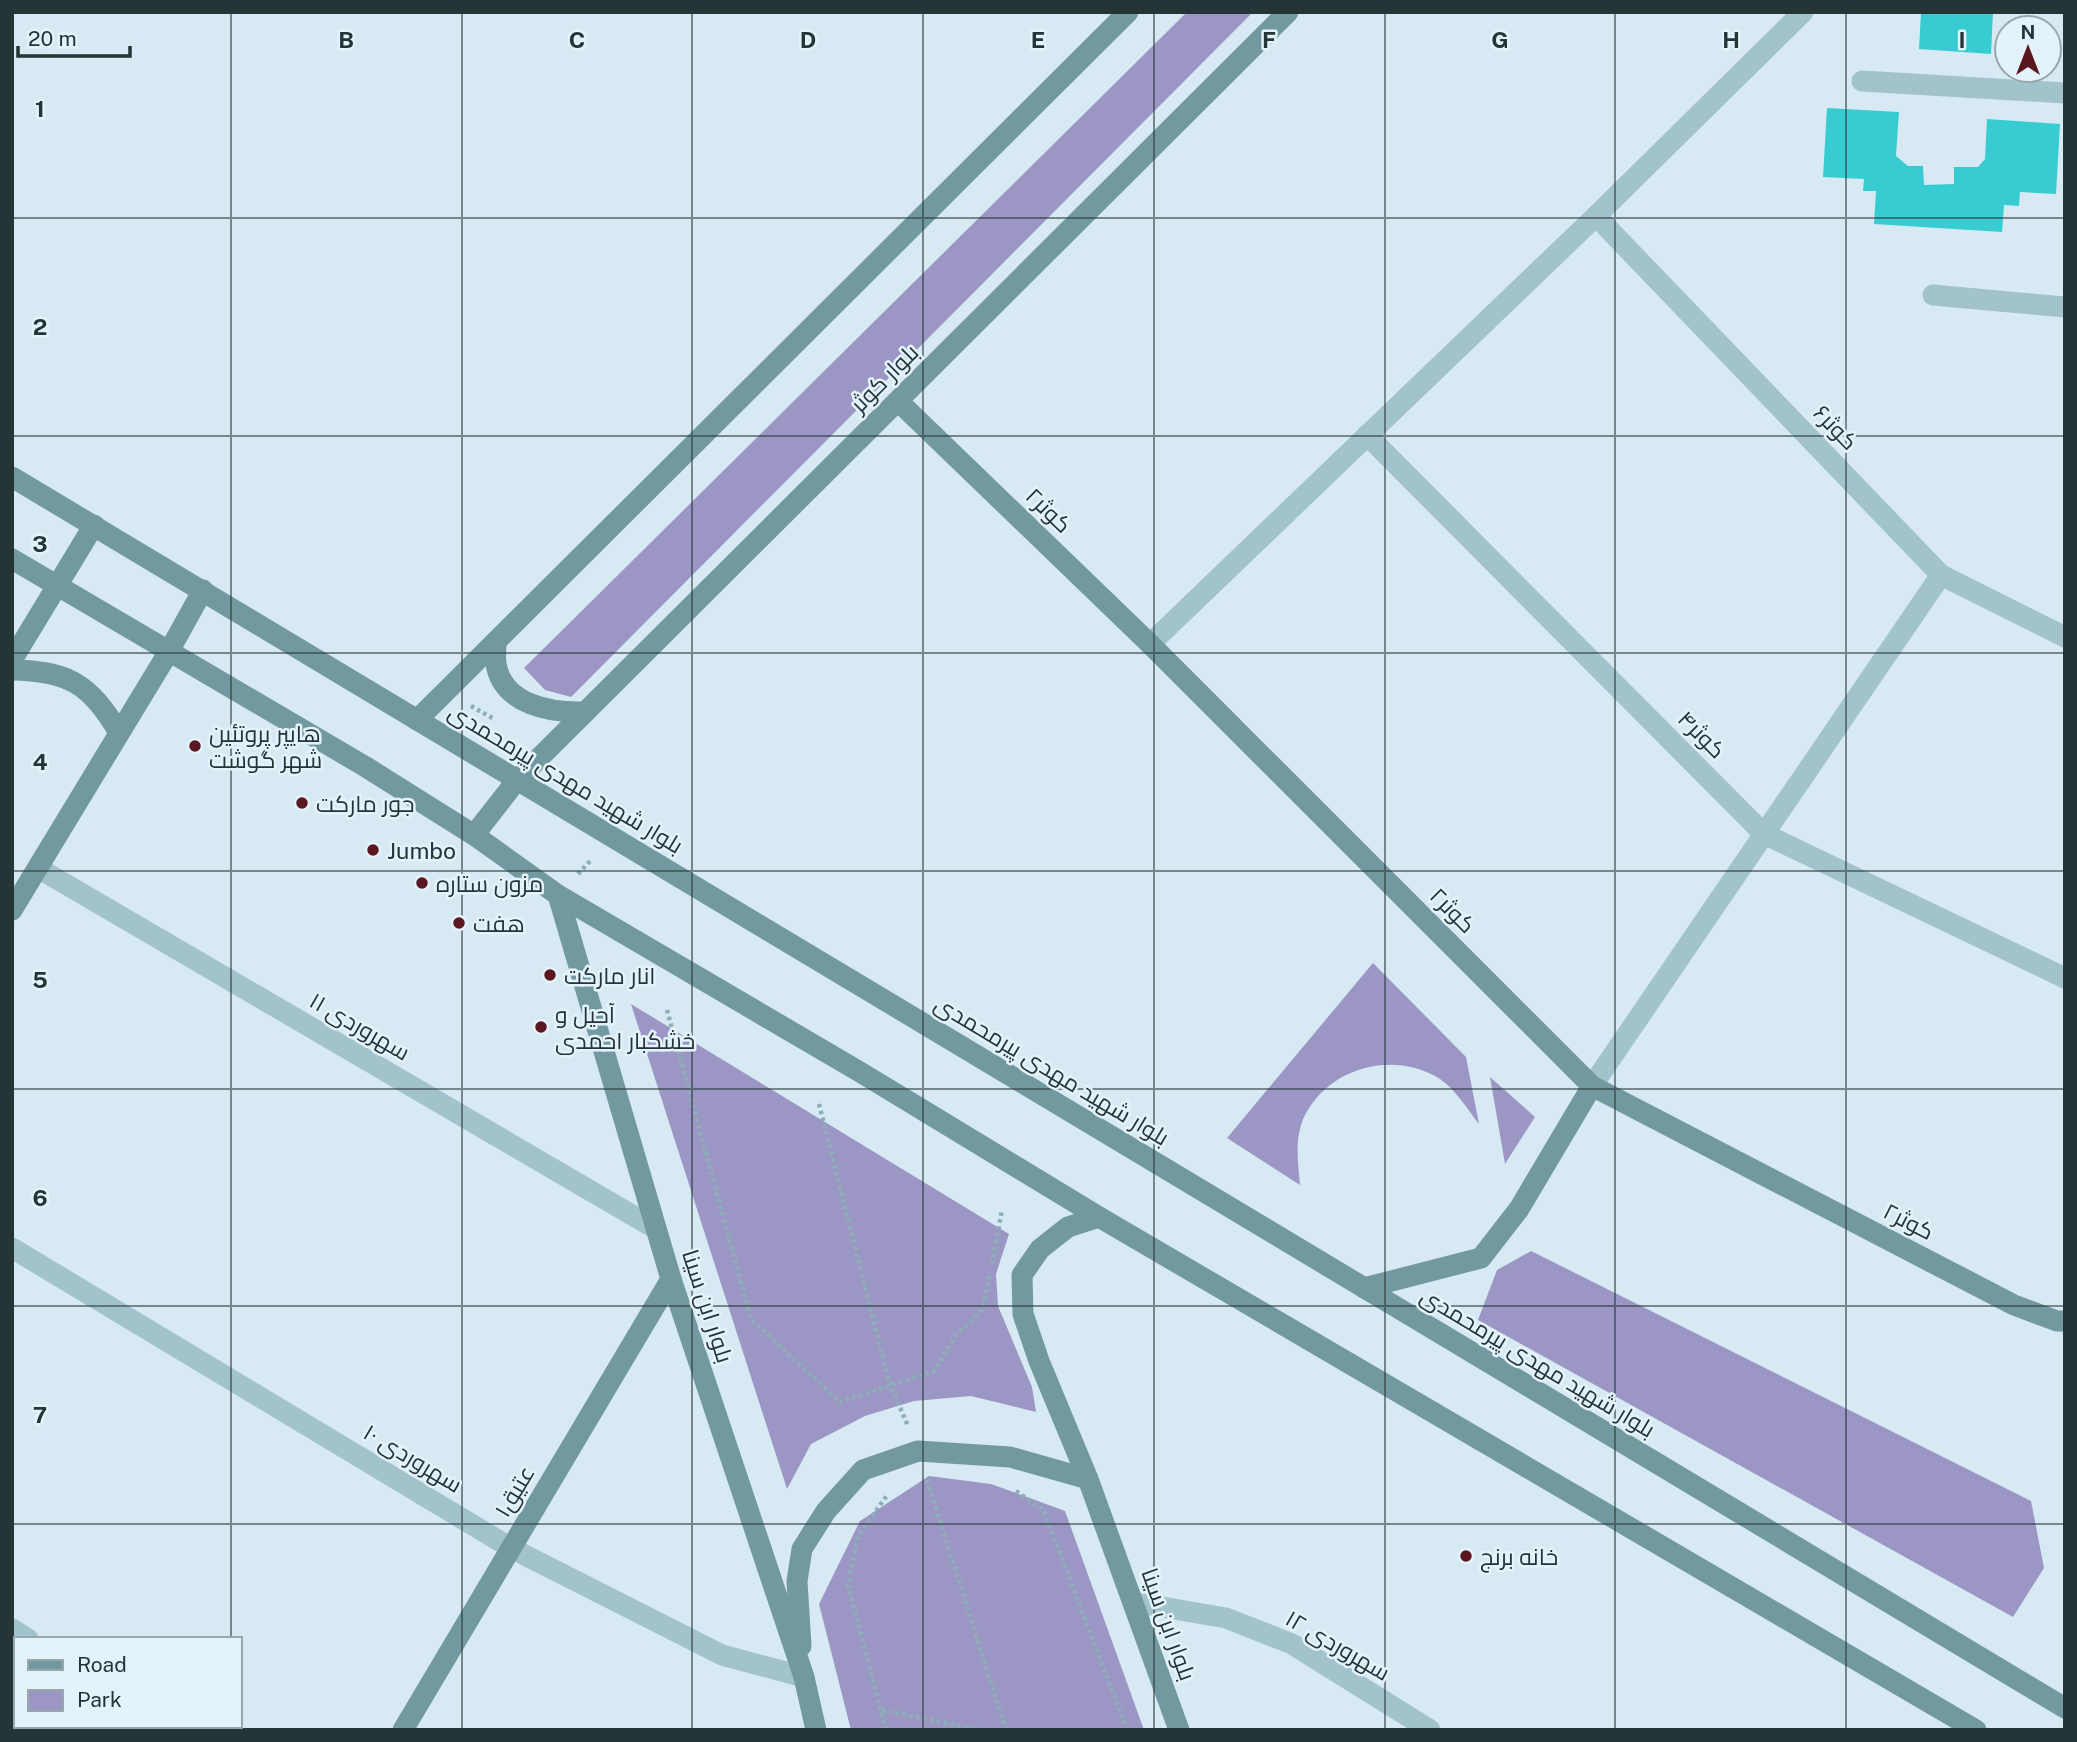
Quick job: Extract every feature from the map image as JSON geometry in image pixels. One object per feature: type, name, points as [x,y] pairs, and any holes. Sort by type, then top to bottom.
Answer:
[{"type":"main road","name":"بلوار کوثر","points":[[474,835],[517,780],[1288,12]]},
{"type":"main road","points":[[417,720],[1125,13]]},
{"type":"main road","name":"کوثر۲","points":[[898,401],[1150,644],[1592,1086],[2014,1305],[2057,1321],[2065,1321]]},
{"type":"main road","name":"بلوار شهید مهدی پیرمحمدی","points":[[12,477],[2065,1708]]},
{"type":"main road","points":[[12,660],[94,525]]},
{"type":"main road","points":[[12,559],[366,767],[474,835],[558,895],[1100,1217],[1976,1730]]},
{"type":"main road","points":[[12,910],[168,653],[203,590]]},
{"type":"main road","points":[[496,642],[496,665],[504,683],[521,700],[543,709],[568,713],[585,712]]},
{"type":"main road","points":[[12,670],[39,671],[76,681],[104,707],[119,733]]},
{"type":"main road","name":"بلوار ابن سینا","points":[[558,895],[671,1279],[804,1677],[817,1730]]},
{"type":"main road","points":[[1364,1288],[1481,1258],[1519,1209],[1592,1086]]},
{"type":"main road","name":"بلوار ابن سینا","points":[[1100,1217],[1068,1227],[1040,1249],[1022,1275],[1023,1314],[1038,1361],[1088,1479],[1179,1730]]},
{"type":"main road","name":"عتیق۱","points":[[403,1730],[671,1279]]},
{"type":"main road","points":[[804,1677],[797,1581],[802,1549],[826,1511],[863,1470],[918,1451],[1010,1458],[1088,1479]]},
{"type":"street","points":[[1150,644],[1596,216],[1803,12]]},
{"type":"street","points":[[1862,81],[2065,93]]},
{"type":"street","name":"کوثر۶","points":[[1596,216],[1941,575],[2065,637]]},
{"type":"street","points":[[1933,295],[2065,307]]},
{"type":"street","name":"کوثر۴","points":[[1367,435],[1764,834],[2065,978]]},
{"type":"street","points":[[1592,1086],[1941,575]]},
{"type":"street","name":"سهروردی ١١","points":[[38,868],[656,1229]]},
{"type":"street","name":"سهروردی ۱۰","points":[[12,1248],[511,1548],[722,1655],[804,1677]]},
{"type":"street","name":"سهروردی ۱۲","points":[[1133,1602],[1226,1618],[1292,1644],[1430,1730]]},
{"type":"path","points":[[667,1010],[751,1319],[840,1402],[934,1371],[956,1335],[983,1309],[1002,1210]]},
{"type":"path","points":[[819,1104],[891,1387],[918,1451],[1006,1730]]},
{"type":"path","points":[[1010,1487],[1044,1511],[1127,1730]]},
{"type":"path","points":[[886,1730],[848,1585],[858,1536],[888,1494],[897,1489]]},
{"type":"path","points":[[882,1710],[980,1730]]},
{"type":"green space","points":[[1187,12],[1253,12],[571,697],[545,690],[524,668]]},
{"type":"green space","points":[[1373,963],[1466,1057],[1479,1124],[1446,1083],[1422,1070],[1384,1065],[1365,1068],[1330,1085],[1316,1098],[1305,1115],[1298,1141],[1300,1185],[1227,1138]]},
{"type":"green space","points":[[631,1004],[1009,1234],[996,1274],[998,1306],[1032,1387],[1036,1412],[971,1396],[914,1401],[865,1416],[811,1444],[787,1489]]},
{"type":"green space","points":[[1490,1077],[1535,1117],[1505,1164]]},
{"type":"green space","points":[[1531,1251],[2031,1501],[2044,1568],[2013,1617],[1478,1320],[1497,1270]]},
{"type":"green space","points":[[929,1476],[991,1484],[1065,1511],[1144,1730],[851,1730],[819,1604],[860,1521]]},
{"type":"building","points":[[1921,12],[1993,12],[1991,54],[1919,49]]},
{"type":"building","points":[[1827,108],[1899,112],[1896,156],[1908,166],[1923,166],[1924,185],[1954,184],[1954,167],[1978,167],[1985,159],[1987,119],[2060,124],[2056,194],[2020,192],[2019,206],[2004,205],[2002,232],[1874,224],[1876,191],[1863,191],[1864,179],[1823,177]]},
{"type":"place","name":"هایپر پروتئین شهر گوشت","points":[[195,746]]},
{"type":"place","name":"جور مارکت","points":[[302,803]]},
{"type":"place","name":"Jumbo","points":[[373,850]]},
{"type":"place","name":"مزون ستاره","points":[[422,883]]},
{"type":"place","name":"هفت","points":[[459,923]]},
{"type":"place","name":"انار مارکت","points":[[550,975]]},
{"type":"place","name":"آحیل و خشکبار احمدی","points":[[541,1027]]},
{"type":"place","name":"خانه برنج","points":[[1466,1556]]}]
